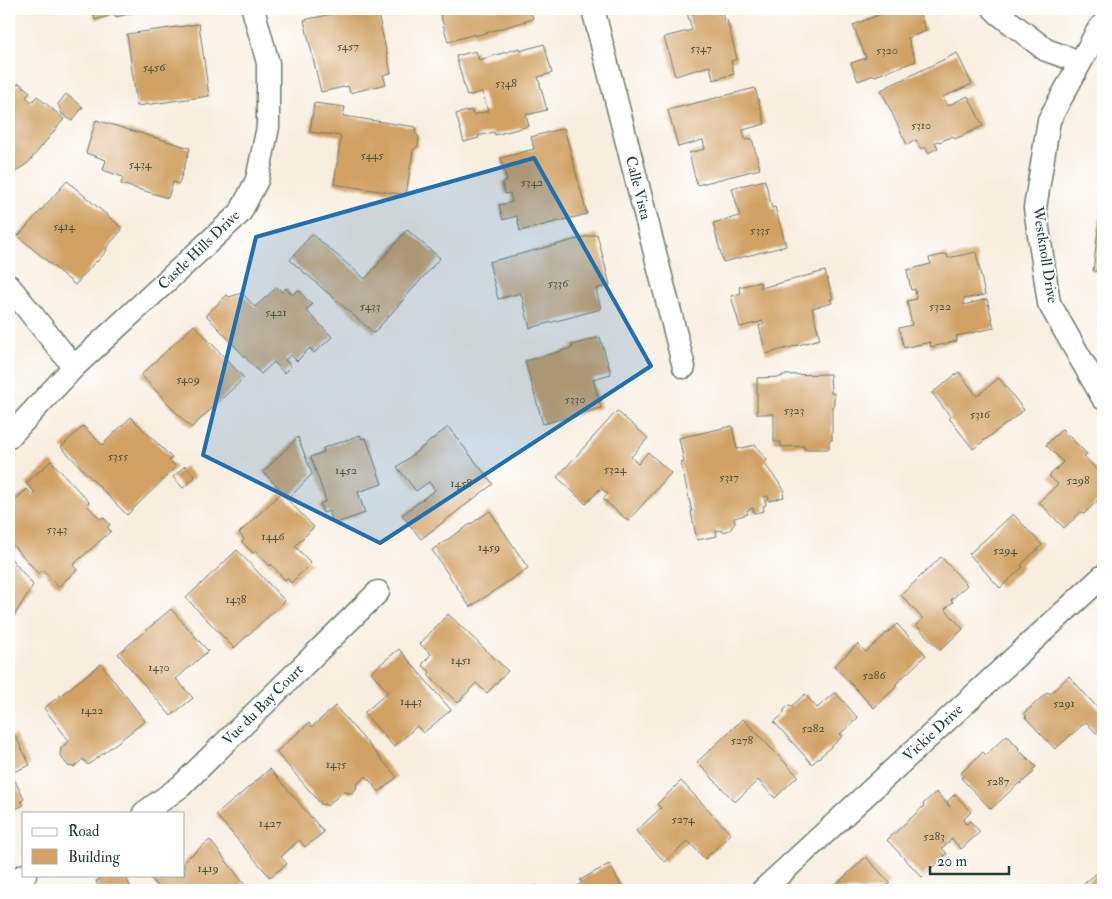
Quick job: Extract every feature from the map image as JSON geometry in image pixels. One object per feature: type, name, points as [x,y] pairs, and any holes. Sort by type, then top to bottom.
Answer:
[{"type":"street","name":"Castle Hills Drive","points":[[9,437],[74,367],[240,213],[257,180],[268,127],[268,63],[253,9]]},
{"type":"street","name":"Calle Vista","points":[[593,9],[684,367]]},
{"type":"street","points":[[994,9],[1046,50],[1080,62]]},
{"type":"street","name":"Westknoll Drive","points":[[1103,24],[1049,120],[1035,208],[1049,303],[1103,398]]},
{"type":"street","points":[[9,286],[74,367]]},
{"type":"street","name":"Vickie Drive","points":[[764,890],[1103,576]]},
{"type":"street","name":"Vue du Bay Court","points":[[145,812],[181,786],[378,592]]},
{"type":"street","points":[[9,882],[23,876]]},
{"type":"highlighted area","points":[[534,158],[651,366],[380,543],[203,455],[256,237]]},
{"type":"building","points":[[92,9],[148,9],[116,17],[115,14],[95,20]]},
{"type":"building","points":[[354,9],[377,9],[391,73],[383,75],[386,84],[350,93],[348,86],[321,92],[304,20]]},
{"type":"building","points":[[439,9],[530,9],[533,19],[448,42]]},
{"type":"building","points":[[686,9],[721,9],[724,21],[727,20],[737,59],[731,61],[734,74],[713,80],[710,66],[675,76],[664,37],[692,30]]},
{"type":"building","points":[[879,9],[918,9],[926,31],[908,38],[916,61],[858,81],[851,63],[866,58],[853,25],[881,14]]},
{"type":"building","points":[[199,24],[209,96],[137,106],[127,34]]},
{"type":"building","points":[[544,44],[552,73],[538,77],[547,110],[526,115],[529,126],[495,135],[494,132],[464,142],[456,114],[471,110],[473,115],[488,111],[482,92],[467,96],[456,56],[476,51],[479,60],[520,48],[520,51]]},
{"type":"building","points":[[957,53],[972,84],[943,97],[947,106],[968,96],[983,126],[955,139],[953,136],[940,142],[935,142],[938,148],[928,153],[925,147],[921,149],[916,140],[907,145],[881,90]]},
{"type":"building","points":[[19,83],[30,92],[26,97],[32,102],[37,96],[64,119],[28,163],[9,176],[9,84],[14,88]]},
{"type":"building","points":[[755,88],[765,124],[743,130],[745,140],[752,139],[760,169],[697,185],[689,153],[705,149],[703,140],[678,147],[668,110]]},
{"type":"building","points":[[66,94],[83,107],[72,121],[62,114],[58,104]]},
{"type":"building","points":[[314,103],[345,107],[343,116],[416,127],[415,132],[419,137],[418,146],[413,150],[406,195],[334,184],[341,136],[310,132]]},
{"type":"building","points":[[96,120],[190,148],[179,184],[173,182],[168,198],[121,184],[123,177],[103,170],[106,160],[86,153]]},
{"type":"building","points":[[564,128],[587,214],[520,231],[517,216],[503,220],[499,205],[512,202],[510,193],[505,194],[502,182],[507,181],[501,158],[534,149],[531,137]]},
{"type":"building","points":[[765,180],[772,208],[775,207],[786,246],[723,262],[713,223],[740,216],[732,188]]},
{"type":"building","points":[[67,181],[122,228],[106,248],[107,250],[75,285],[18,236]]},
{"type":"building","points":[[1101,206],[1103,206],[1103,272],[1093,271]]},
{"type":"building","points":[[407,230],[440,258],[374,333],[290,260],[312,234],[365,279]]},
{"type":"building","points":[[597,234],[610,285],[596,289],[601,309],[530,328],[521,293],[498,299],[489,262]]},
{"type":"building","points":[[976,252],[985,295],[963,299],[964,305],[987,299],[994,328],[956,336],[957,341],[931,347],[930,342],[904,348],[899,328],[912,325],[907,301],[916,299],[915,289],[911,290],[907,270],[931,264],[929,258],[947,254],[948,258]]},
{"type":"building","points":[[825,271],[833,299],[830,299],[832,303],[812,308],[820,339],[766,354],[759,326],[764,324],[763,321],[740,327],[731,296],[741,293],[739,287],[760,282],[761,288]]},
{"type":"building","points":[[277,287],[282,292],[286,288],[292,295],[298,290],[312,305],[306,310],[332,337],[314,353],[310,348],[297,361],[291,355],[285,360],[291,366],[284,373],[274,362],[261,374],[206,315],[227,295],[229,297],[242,293],[255,307]]},
{"type":"building","points":[[194,325],[244,378],[191,428],[141,375]]},
{"type":"building","points":[[600,337],[611,374],[593,379],[601,408],[543,424],[525,361],[572,348],[572,345]]},
{"type":"building","points":[[959,372],[977,396],[999,378],[1024,410],[973,449],[932,393]]},
{"type":"building","points":[[830,374],[831,393],[834,393],[834,406],[832,406],[832,440],[829,440],[829,449],[804,449],[804,446],[781,447],[781,442],[774,442],[774,414],[757,414],[757,378],[782,377],[782,375]]},
{"type":"building","points":[[617,411],[648,438],[631,457],[638,464],[648,452],[671,473],[628,521],[603,499],[608,494],[601,488],[586,504],[557,477]]},
{"type":"building","points":[[131,417],[172,458],[169,460],[176,467],[127,515],[61,447],[83,426],[102,445]]},
{"type":"building","points":[[732,426],[737,449],[755,445],[767,460],[764,463],[785,491],[783,492],[784,497],[769,501],[768,496],[764,497],[766,505],[763,506],[764,511],[754,513],[753,508],[747,510],[748,514],[734,518],[735,523],[730,530],[716,531],[717,536],[697,540],[681,463],[684,462],[679,438]]},
{"type":"building","points":[[448,427],[493,484],[421,539],[402,515],[435,490],[429,482],[416,491],[397,467]]},
{"type":"building","points":[[1062,429],[1087,454],[1084,456],[1103,476],[1103,495],[1084,514],[1081,512],[1064,528],[1039,502],[1058,484],[1049,476],[1063,462],[1046,445]]},
{"type":"building","points":[[360,435],[362,439],[366,438],[382,484],[358,492],[365,513],[334,524],[329,511],[323,513],[320,504],[326,501],[311,457],[324,452],[323,448]]},
{"type":"building","points":[[298,437],[312,474],[289,498],[263,472]]},
{"type":"building","points":[[51,461],[89,502],[87,505],[100,519],[103,517],[110,525],[107,527],[111,531],[73,565],[77,570],[58,587],[43,570],[39,574],[9,541],[9,505],[27,489],[33,495],[35,493],[26,483]]},
{"type":"building","points":[[185,466],[195,477],[183,488],[173,477]]},
{"type":"building","points":[[281,493],[314,527],[295,546],[311,563],[291,583],[287,578],[285,580],[256,551],[253,553],[242,542],[244,539],[239,533]]},
{"type":"building","points":[[490,511],[528,568],[470,607],[432,550]]},
{"type":"building","points":[[1013,514],[1042,545],[1021,565],[1023,567],[1000,588],[969,554]]},
{"type":"building","points":[[237,550],[285,601],[234,648],[186,598]]},
{"type":"building","points":[[9,556],[33,585],[14,616],[9,619]]},
{"type":"building","points":[[941,557],[967,585],[951,600],[953,602],[945,609],[963,629],[940,650],[916,625],[923,619],[901,595]]},
{"type":"building","points":[[171,609],[208,651],[176,679],[193,698],[171,716],[118,654]]},
{"type":"building","points":[[448,614],[508,671],[487,693],[476,683],[458,703],[428,675],[430,672],[422,665],[431,654],[420,644]]},
{"type":"building","points":[[897,624],[926,655],[874,708],[834,666],[858,644],[866,652]]},
{"type":"building","points":[[399,649],[451,710],[423,733],[417,726],[394,747],[364,713],[388,692],[371,672]]},
{"type":"building","points":[[101,664],[145,721],[88,765],[83,759],[74,767],[68,766],[60,755],[61,748],[69,741],[44,708]]},
{"type":"building","points":[[1069,676],[1103,714],[1103,727],[1096,733],[1086,722],[1055,749],[1025,717],[1027,716],[1024,713],[1048,692],[1050,694]]},
{"type":"building","points":[[835,692],[858,718],[840,734],[843,736],[812,764],[774,722],[784,714],[784,710],[789,705],[792,706],[805,694],[817,708]]},
{"type":"building","points":[[335,706],[397,777],[379,792],[366,776],[357,784],[356,789],[352,793],[347,793],[345,790],[327,806],[325,804],[322,805],[276,752],[309,723],[312,727]]},
{"type":"building","points":[[743,719],[798,776],[775,798],[758,780],[735,802],[697,762]]},
{"type":"building","points":[[15,735],[30,765],[11,773],[24,799],[21,801],[24,805],[9,812],[9,737]]},
{"type":"building","points":[[1007,735],[1036,767],[1032,770],[1034,772],[991,809],[961,778],[963,776],[961,773],[983,752],[986,755]]},
{"type":"building","points":[[270,769],[324,832],[305,847],[299,840],[281,857],[287,864],[270,877],[216,815]]},
{"type":"building","points":[[681,781],[731,834],[705,859],[688,841],[665,862],[636,831],[661,808],[657,804]]},
{"type":"building","points":[[936,792],[950,807],[947,802],[955,794],[971,812],[963,820],[966,824],[970,821],[980,832],[961,849],[952,839],[942,848],[947,854],[922,877],[887,840],[924,806],[923,804]]},
{"type":"building","points":[[210,840],[244,884],[237,890],[160,890],[149,876],[185,876],[185,860]]},
{"type":"building","points":[[866,857],[890,883],[881,890],[830,890]]},
{"type":"building","points":[[609,864],[624,890],[569,890],[582,883],[580,880]]},
{"type":"building","points":[[1103,868],[1103,890],[1080,890],[1079,888]]},
{"type":"building","points":[[106,876],[125,876],[132,890],[100,890],[96,881]]},
{"type":"building","points":[[537,885],[540,890],[529,890]]}]
